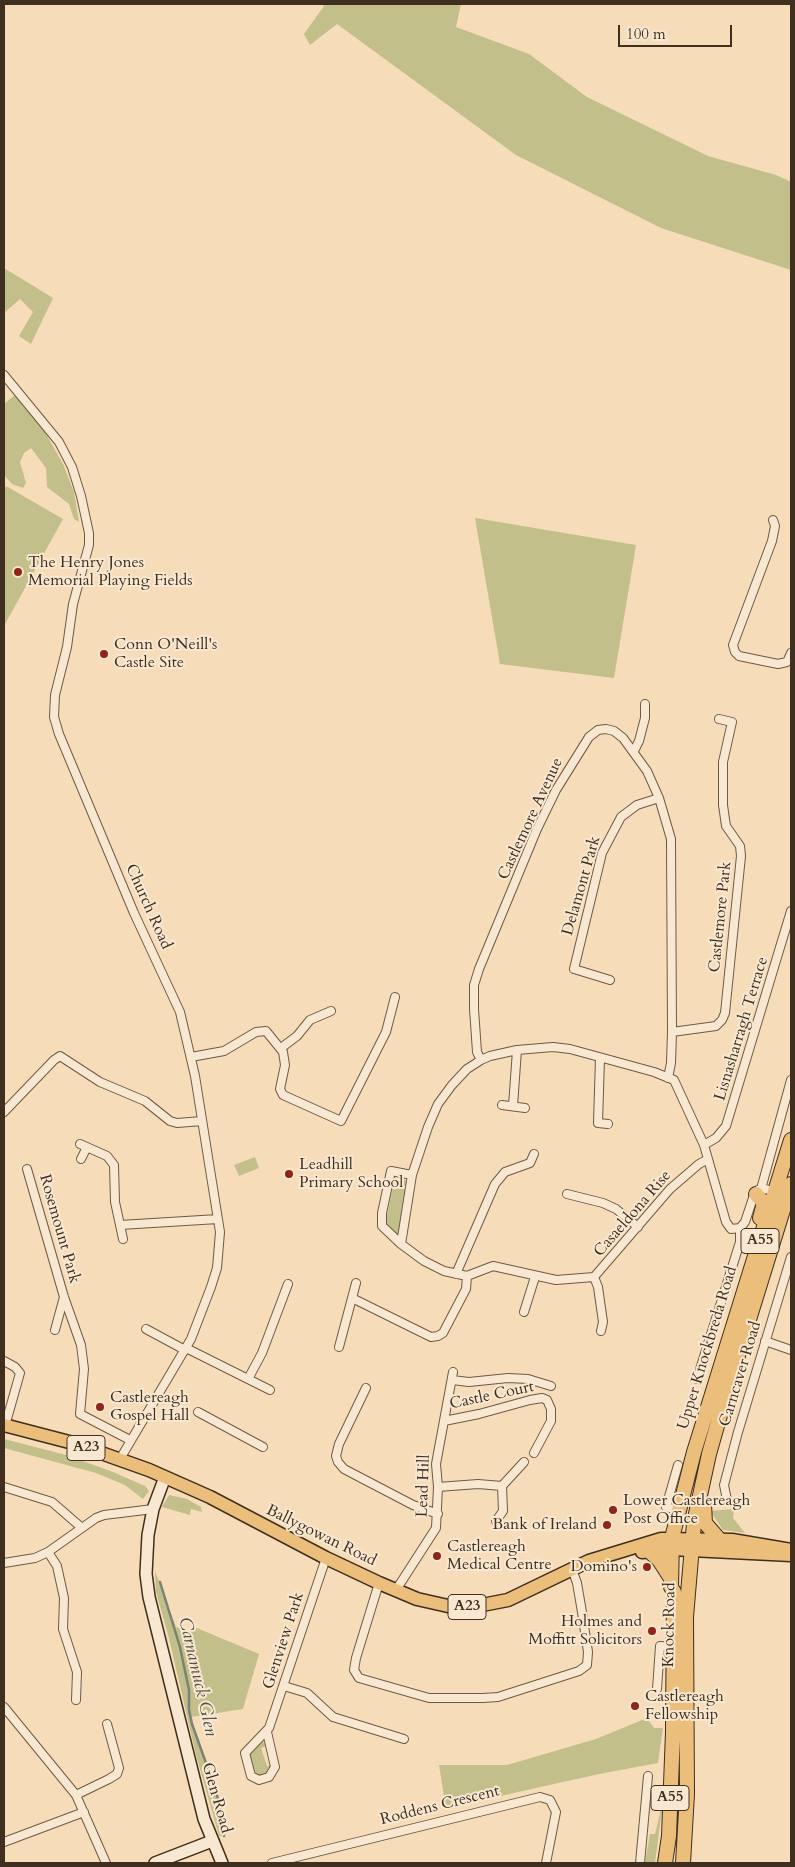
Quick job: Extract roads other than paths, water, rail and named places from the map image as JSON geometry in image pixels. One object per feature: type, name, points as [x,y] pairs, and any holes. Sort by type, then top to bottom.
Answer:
[{"type":"highway","name":"Upper Knockbreda Road","points":[[683,1542],[678,1510],[785,1190],[791,1140]]},
{"type":"highway","points":[[719,1539],[705,1523],[703,1510],[721,1435],[749,1343],[739,1332],[736,1298],[764,1206],[758,1191]]},
{"type":"highway","name":"Upper Knockbreda Road","points":[[683,1542],[709,1454],[739,1332]]},
{"type":"highway","points":[[674,1592],[678,1587],[683,1542]]},
{"type":"highway","name":"Knock Road","points":[[664,1863],[669,1836],[671,1785],[674,1592],[671,1587],[671,1577],[683,1542]]},
{"type":"highway","name":"Knock Road","points":[[683,1542],[686,1617],[687,1761],[686,1838],[683,1863]]},
{"type":"highway","points":[[648,1551],[659,1560],[671,1577]]},
{"type":"highway","points":[[671,1785],[676,1764],[687,1761]]},
{"type":"main road","name":"Ballygowan Road","points":[[4,1426],[73,1443],[165,1477],[210,1497],[326,1558],[379,1583],[432,1604],[461,1607],[477,1606],[513,1598],[572,1569],[596,1559],[627,1551],[634,1546],[683,1542]]},
{"type":"main road","name":"A23","points":[[683,1542],[719,1539],[791,1550]]},
{"type":"main road","name":"A23","points":[[683,1542],[791,1555]]},
{"type":"main road","name":"Ballygowan Road","points":[[627,1551],[634,1553],[648,1551],[683,1542]]},
{"type":"street","name":"Church Road","points":[[4,375],[59,442],[72,467],[81,496],[90,533],[89,545],[73,604],[67,647],[53,704],[54,716],[59,734],[134,913],[177,1004],[191,1057],[220,1232],[217,1268],[200,1316],[185,1349],[120,1459]]},
{"type":"street","points":[[773,520],[774,534],[734,642],[734,649],[739,656],[781,664],[787,662],[791,653]]},
{"type":"street","points":[[634,751],[639,741],[645,718],[645,704]]},
{"type":"street","name":"Castlemore Park","points":[[672,1032],[713,1027],[720,1024],[724,1017],[741,856],[740,846],[726,826],[723,806],[724,762],[732,722],[719,719]]},
{"type":"street","name":"Castlemore Avenue","points":[[481,1060],[476,1043],[474,985],[537,829],[556,790],[589,737],[598,730],[614,731],[634,751],[647,771],[659,798],[671,838],[672,1032],[671,1064],[668,1078]]},
{"type":"street","name":"Delamont Park","points":[[610,980],[574,969],[602,853],[621,817],[637,805],[659,798]]},
{"type":"street","name":"Lisnasharragh Terrace","points":[[704,1145],[716,1138],[726,1126],[791,911]]},
{"type":"street","points":[[341,1121],[386,1032],[396,997]]},
{"type":"street","points":[[281,1048],[297,1036],[310,1020],[331,1010]]},
{"type":"street","points":[[191,1057],[224,1050],[260,1030],[266,1031],[281,1048],[285,1065],[280,1089],[282,1095],[350,1124]]},
{"type":"street","points":[[401,1244],[412,1176],[428,1127],[438,1104],[467,1069],[490,1056],[517,1050],[553,1047],[600,1058],[674,1080],[704,1145],[726,1222],[731,1228],[740,1228],[746,1222],[758,1191],[791,1080]]},
{"type":"street","points":[[513,1106],[517,1050]]},
{"type":"street","points":[[4,1112],[60,1056],[100,1082],[145,1101],[170,1121],[178,1123],[202,1121]]},
{"type":"street","points":[[598,1123],[600,1058]]},
{"type":"street","points":[[502,1105],[525,1108]]},
{"type":"street","points":[[588,1122],[608,1124]]},
{"type":"street","points":[[81,1160],[84,1146],[107,1156],[114,1165],[115,1202],[123,1239]]},
{"type":"street","points":[[456,1274],[495,1184],[505,1172],[530,1163],[534,1154]]},
{"type":"street","name":"Casaeldona Rise","points":[[467,1276],[493,1266],[535,1277],[556,1280],[594,1277],[670,1190],[698,1164],[708,1159]]},
{"type":"street","name":"Rosemount Park","points":[[27,1169],[31,1177],[64,1297],[78,1334],[83,1357],[80,1414],[130,1440]]},
{"type":"street","points":[[352,1298],[431,1336],[438,1336],[443,1333],[466,1289],[467,1276],[456,1274],[424,1261],[401,1244],[382,1226],[382,1213],[391,1170],[412,1176]]},
{"type":"street","points":[[758,1191],[785,1190]]},
{"type":"street","points":[[567,1194],[610,1206],[638,1227]]},
{"type":"street","points":[[120,1225],[218,1219]]},
{"type":"street","name":"Upper Knockbreda Road","points":[[697,1379],[740,1242],[740,1228]]},
{"type":"street","name":"Carncaver Road","points":[[727,1500],[724,1485],[791,1257]]},
{"type":"street","points":[[524,1312],[535,1277]]},
{"type":"street","points":[[594,1277],[603,1322],[601,1331]]},
{"type":"street","points":[[339,1347],[356,1283]]},
{"type":"street","points":[[248,1380],[262,1352],[288,1284]]},
{"type":"street","name":"Rosemount Park","points":[[55,1330],[64,1297]]},
{"type":"street","points":[[146,1329],[270,1390]]},
{"type":"street","points":[[765,1341],[791,1350]]},
{"type":"street","points":[[4,1362],[15,1367],[20,1373],[4,1426]]},
{"type":"street","name":"Lead Hill","points":[[396,1590],[436,1528],[438,1487],[436,1464],[452,1376],[469,1382],[508,1378],[528,1379],[551,1386]]},
{"type":"street","points":[[366,1388],[339,1444],[336,1456],[338,1462],[344,1469],[404,1501],[438,1514]]},
{"type":"street","name":"Castle Court","points":[[444,1421],[542,1398],[547,1400],[551,1409],[552,1421],[534,1453]]},
{"type":"street","points":[[198,1412],[263,1447]]},
{"type":"street","points":[[496,1521],[502,1511],[502,1486],[524,1462]]},
{"type":"street","points":[[678,1465],[666,1507],[678,1510]]},
{"type":"street","name":"Glen Road","points":[[165,1477],[153,1509],[146,1551],[149,1597],[192,1773],[212,1841],[222,1863]]},
{"type":"street","points":[[438,1487],[478,1484],[502,1486]]},
{"type":"street","points":[[4,1487],[52,1502],[82,1528]]},
{"type":"street","points":[[4,1563],[35,1558],[48,1552],[104,1515],[153,1509]]},
{"type":"street","points":[[48,1552],[57,1566],[64,1598],[62,1629],[77,1672],[76,1700]]},
{"type":"street","name":"Glenview Park","points":[[267,1732],[275,1767],[269,1777],[259,1780],[251,1776],[244,1756],[267,1732],[326,1558]]},
{"type":"street","points":[[379,1583],[356,1658],[354,1670],[359,1678],[429,1698],[483,1698],[498,1696],[579,1671],[587,1664],[588,1652],[582,1612],[577,1583],[572,1569]]},
{"type":"street","name":"Knock Road","points":[[657,1689],[660,1646],[673,1647]]},
{"type":"street","points":[[284,1686],[307,1693],[334,1717],[404,1739]]},
{"type":"street","points":[[4,1707],[76,1795],[106,1863]]},
{"type":"street","points":[[76,1795],[117,1774],[119,1768],[108,1724]]},
{"type":"street","points":[[640,1863],[648,1776]]},
{"type":"street","name":"Roddens Crescent","points":[[272,1863],[507,1804],[546,1797],[554,1805],[556,1812],[546,1863]]},
{"type":"street","points":[[4,1842],[84,1812]]},
{"type":"street","points":[[155,1863],[212,1841]]},
{"type":"waterway","name":"Carnamuck Glen","points":[[160,1582],[180,1647],[189,1690],[189,1710],[192,1724],[216,1791],[224,1824],[224,1836]]},
{"type":"place","name":"The Henry Jones Memorial Playing Fields","points":[[18,572]]},
{"type":"place","name":"Conn O'Neill's Castle Site","points":[[104,654]]},
{"type":"place","name":"Leadhill Primary School","points":[[289,1174]]},
{"type":"place","name":"Castlereagh Gospel Hall","points":[[100,1407]]},
{"type":"place","name":"Lower Castlereagh Post Office","points":[[613,1510]]},
{"type":"place","name":"Bank of Ireland","points":[[607,1525]]},
{"type":"place","name":"Castlereagh Medical Centre","points":[[437,1556]]},
{"type":"place","name":"Domino's","points":[[647,1567]]},
{"type":"place","name":"Holmes and Moffitt Solicitors","points":[[652,1631]]},
{"type":"place","name":"Castlereagh Fellowship","points":[[635,1706]]}]
